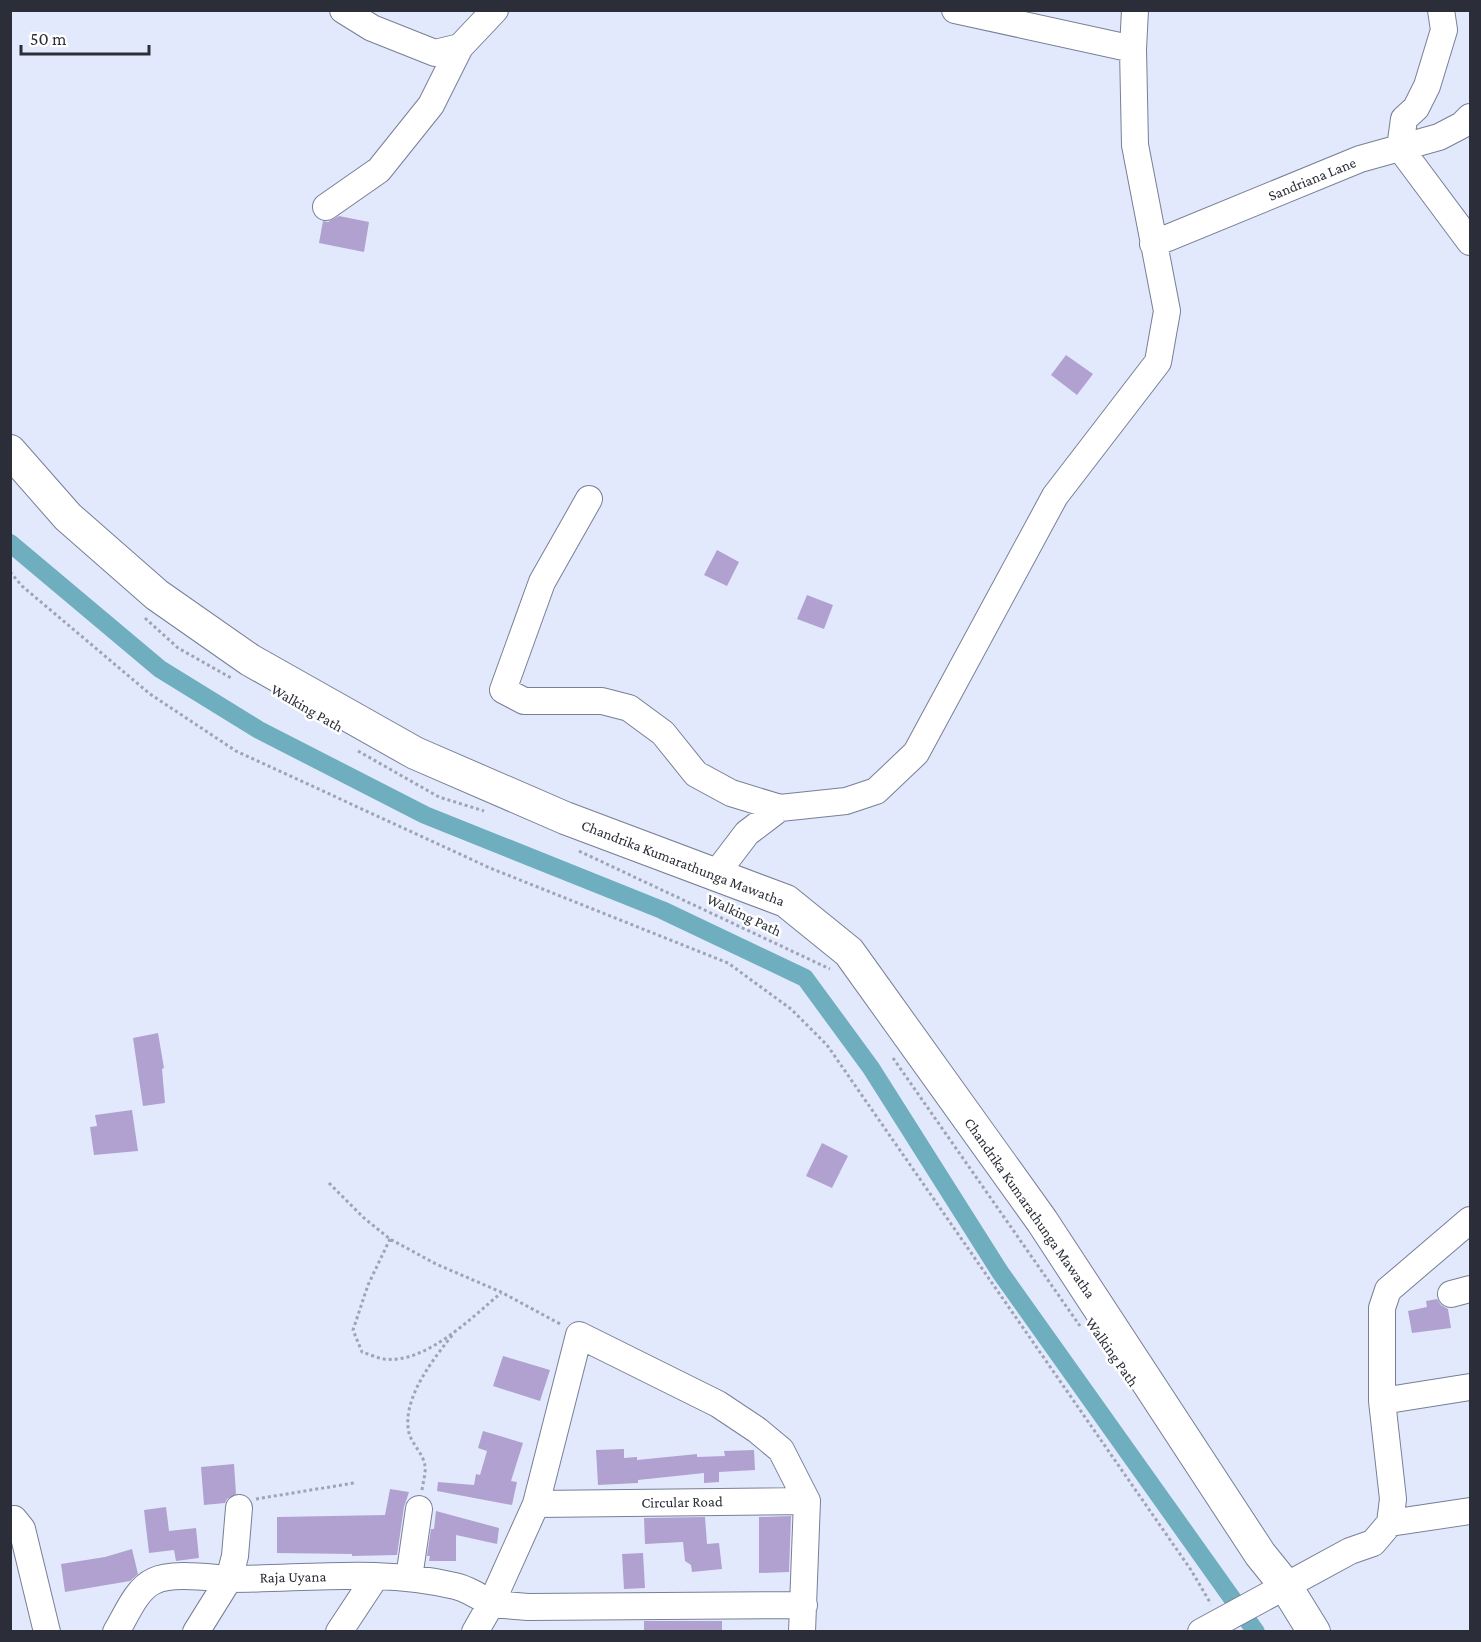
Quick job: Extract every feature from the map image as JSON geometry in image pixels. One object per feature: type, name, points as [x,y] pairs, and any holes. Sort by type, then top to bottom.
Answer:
[{"type":"main road","name":"Chandrika Kumarathunga Mawatha","points":[[10,451],[68,517],[157,595],[250,660],[415,753],[565,818],[786,901],[849,952],[1042,1221],[1260,1554],[1276,1590],[1314,1632]]},
{"type":"street","points":[[343,10],[372,28],[435,53],[460,47]]},
{"type":"street","points":[[326,207],[379,170],[431,105],[460,47],[495,10]]},
{"type":"street","points":[[955,10],[1133,50]]},
{"type":"street","points":[[589,499],[542,582],[503,690],[524,701],[602,702],[629,708],[663,733],[696,774],[731,793],[780,808],[846,801],[876,791],[916,753],[1055,496],[1158,362],[1167,311],[1135,146],[1133,50],[1135,10]]},
{"type":"street","points":[[1441,10],[1444,30],[1431,75],[1416,108],[1404,118],[1400,148],[1470,242]]},
{"type":"street","name":"Sandriana Lane","points":[[1153,244],[1360,159],[1439,137],[1462,126],[1470,117]]},
{"type":"street","points":[[715,875],[747,833],[780,808]]},
{"type":"street","points":[[1211,1626],[1350,1551],[1373,1543],[1390,1523],[1393,1499],[1382,1401],[1382,1308],[1388,1290],[1470,1220]]},
{"type":"street","points":[[475,1632],[491,1604],[536,1504],[579,1335],[718,1404],[757,1430],[781,1450],[807,1501],[802,1632]]},
{"type":"street","points":[[1382,1401],[1470,1387]]},
{"type":"street","name":"Circular Road","points":[[536,1504],[807,1501]]},
{"type":"street","points":[[196,1632],[229,1579],[236,1556],[239,1508]]},
{"type":"street","points":[[409,1578],[419,1509]]},
{"type":"street","points":[[1390,1523],[1470,1511]]},
{"type":"street","points":[[10,1519],[14,1519],[22,1529],[47,1632]]},
{"type":"street","name":"Raja Uyana","points":[[116,1632],[142,1591],[154,1580],[198,1576],[229,1579],[376,1576],[409,1578],[456,1586],[491,1604]]},
{"type":"street","points":[[339,1632],[376,1576]]},
{"type":"street","points":[[491,1604],[528,1607],[804,1605]]},
{"type":"path","points":[[10,572],[22,586],[150,694],[236,751],[490,868],[728,963],[791,1009],[827,1045],[1191,1570],[1211,1626]]},
{"type":"path","points":[[144,617],[178,648],[238,682]]},
{"type":"path","name":"Walking Path","points":[[349,746],[439,797],[484,811]]},
{"type":"path","name":"Walking Path","points":[[571,847],[832,970]]},
{"type":"path","name":"Walking Path","points":[[893,1058],[1084,1332]]},
{"type":"path","points":[[329,1183],[364,1218],[390,1239],[436,1264],[501,1292],[579,1335]]},
{"type":"path","points":[[390,1239],[368,1285],[353,1330],[362,1352],[384,1359],[415,1357],[456,1331],[501,1292]]},
{"type":"path","points":[[419,1509],[425,1465],[409,1433],[408,1413],[417,1387],[436,1355],[456,1331]]},
{"type":"path","points":[[239,1508],[254,1499],[354,1483]]},
{"type":"building","points":[[339,216],[369,222],[364,252],[319,243],[323,221],[328,222]]},
{"type":"building","points":[[1066,355],[1093,374],[1077,395],[1051,375]]},
{"type":"building","points":[[717,550],[739,562],[727,586],[704,575]]},
{"type":"building","points":[[807,595],[833,605],[824,629],[797,619]]},
{"type":"building","points":[[158,1033],[164,1068],[162,1069],[165,1103],[143,1106],[133,1038]]},
{"type":"building","points":[[132,1110],[138,1151],[94,1155],[90,1127],[97,1126],[95,1115]]},
{"type":"building","points":[[822,1143],[848,1156],[832,1188],[806,1176]]},
{"type":"building","points":[[1437,1299],[1448,1309],[1451,1328],[1412,1333],[1408,1311],[1427,1307],[1426,1301]]},
{"type":"building","points":[[503,1356],[550,1370],[540,1401],[493,1386]]},
{"type":"building","points":[[483,1431],[523,1443],[511,1481],[517,1482],[512,1505],[437,1491],[438,1482],[474,1485],[476,1474],[480,1475],[487,1451],[478,1448]]},
{"type":"building","points":[[624,1449],[624,1458],[637,1457],[637,1460],[697,1454],[697,1457],[725,1456],[724,1451],[754,1450],[755,1470],[719,1472],[719,1482],[704,1483],[704,1473],[638,1480],[638,1483],[598,1485],[596,1450]]},
{"type":"building","points":[[234,1464],[236,1494],[227,1499],[225,1503],[204,1505],[201,1467]]},
{"type":"building","points":[[390,1489],[409,1492],[404,1507],[397,1555],[277,1553],[277,1517],[385,1515]]},
{"type":"building","points":[[166,1507],[169,1531],[196,1528],[199,1558],[176,1561],[174,1550],[149,1553],[144,1510]]},
{"type":"building","points":[[436,1511],[499,1528],[497,1544],[456,1535],[456,1561],[429,1561],[430,1556],[427,1556]]},
{"type":"building","points":[[791,1516],[789,1572],[759,1573],[759,1517]]},
{"type":"building","points":[[705,1517],[707,1544],[719,1543],[722,1569],[692,1572],[691,1565],[685,1561],[683,1542],[645,1544],[644,1518]]},
{"type":"building","points":[[132,1549],[138,1574],[130,1581],[65,1592],[61,1564],[105,1557]]},
{"type":"building","points":[[643,1553],[645,1588],[624,1589],[622,1554]]},
{"type":"building","points":[[644,1621],[722,1621],[722,1632],[644,1632]]},
{"type":"waterway","points":[[10,543],[160,669],[259,730],[425,815],[662,910],[805,978],[871,1068],[1000,1272],[1256,1632]]}]
